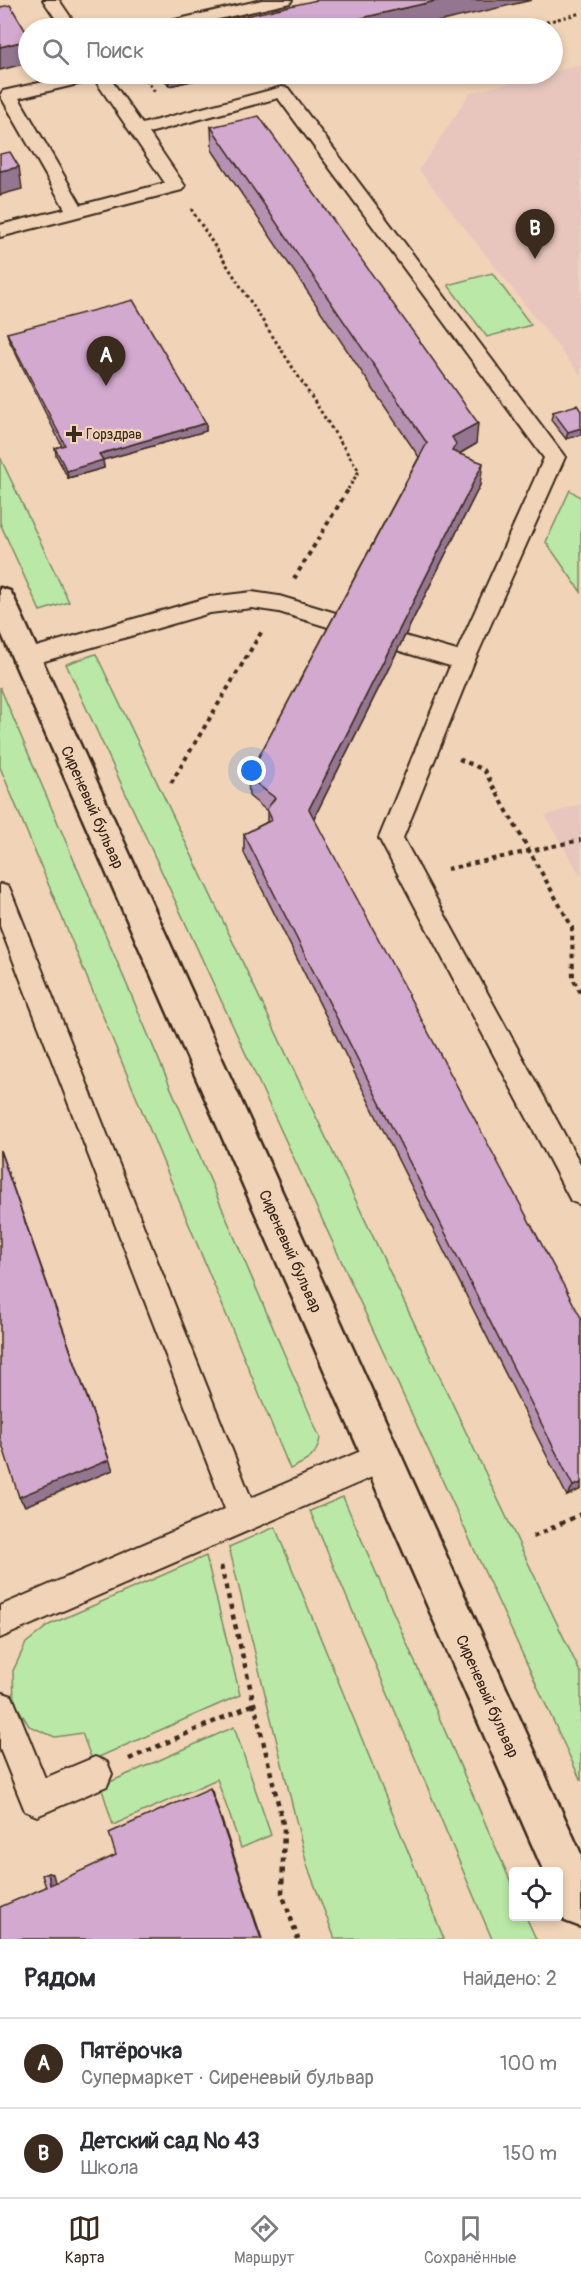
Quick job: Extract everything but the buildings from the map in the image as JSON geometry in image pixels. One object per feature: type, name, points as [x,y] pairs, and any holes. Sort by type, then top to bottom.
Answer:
[{"type":"street","name":"Сиреневый бульвар","points":[[0,598],[581,1905]]},
{"type":"lane","points":[[51,0],[63,18]]},
{"type":"lane","points":[[204,18],[284,0]]},
{"type":"lane","points":[[56,84],[9,95],[76,212]]},
{"type":"lane","points":[[0,231],[176,186],[106,84]]},
{"type":"lane","points":[[138,131],[282,92],[555,457],[463,662],[391,838],[581,1192]]},
{"type":"lane","points":[[27,658],[210,604],[252,600],[279,604],[341,623]]},
{"type":"lane","points":[[401,643],[463,662]]},
{"type":"lane","points":[[0,894],[243,1517]]},
{"type":"lane","points":[[0,1622],[382,1457]]},
{"type":"lane","points":[[0,1708],[37,1799],[95,1774]]},
{"type":"path","points":[[562,18],[581,13]]},
{"type":"path","points":[[150,84],[156,94]]},
{"type":"path","points":[[171,783],[359,471],[176,186]]},
{"type":"path","points":[[429,746],[484,770],[572,927],[573,979],[581,993]]},
{"type":"path","points":[[412,877],[581,840]]},
{"type":"path","points":[[533,1537],[581,1514]]},
{"type":"path","points":[[213,1530],[284,1828],[282,1893],[298,1939]]},
{"type":"path","points":[[95,1774],[254,1704]]},
{"type":"shaded area","points":[[581,65],[581,376],[419,170],[470,93],[506,84],[563,84],[563,70]]},
{"type":"shaded area","points":[[581,804],[581,876],[545,816]]},
{"type":"green space","points":[[492,273],[531,325],[487,337],[448,285]]},
{"type":"green space","points":[[0,457],[69,602],[40,611],[0,523]]},
{"type":"green space","points":[[570,490],[581,498],[581,592],[546,542]]},
{"type":"green space","points":[[96,654],[581,1674],[581,1781],[66,664]]},
{"type":"green space","points":[[0,687],[320,1438],[314,1454],[290,1469],[0,767]]},
{"type":"green space","points":[[343,1497],[509,1878],[509,1921],[528,1921],[536,1939],[492,1939],[310,1511]]},
{"type":"green space","points":[[275,1527],[444,1939],[335,1939],[307,1865],[229,1547]]},
{"type":"green space","points":[[206,1556],[240,1695],[92,1760],[82,1733],[55,1737],[29,1726],[14,1701],[13,1671],[26,1643],[49,1625]]},
{"type":"green space","points":[[234,1727],[271,1835],[241,1848],[217,1779],[113,1825],[101,1786]]},
{"type":"place","name":"Детский сад № 43","points":[[535,259]]},
{"type":"place","name":"Пятёрочка","points":[[106,386]]},
{"type":"place","name":"Горздрав","points":[[74,434]]}]
